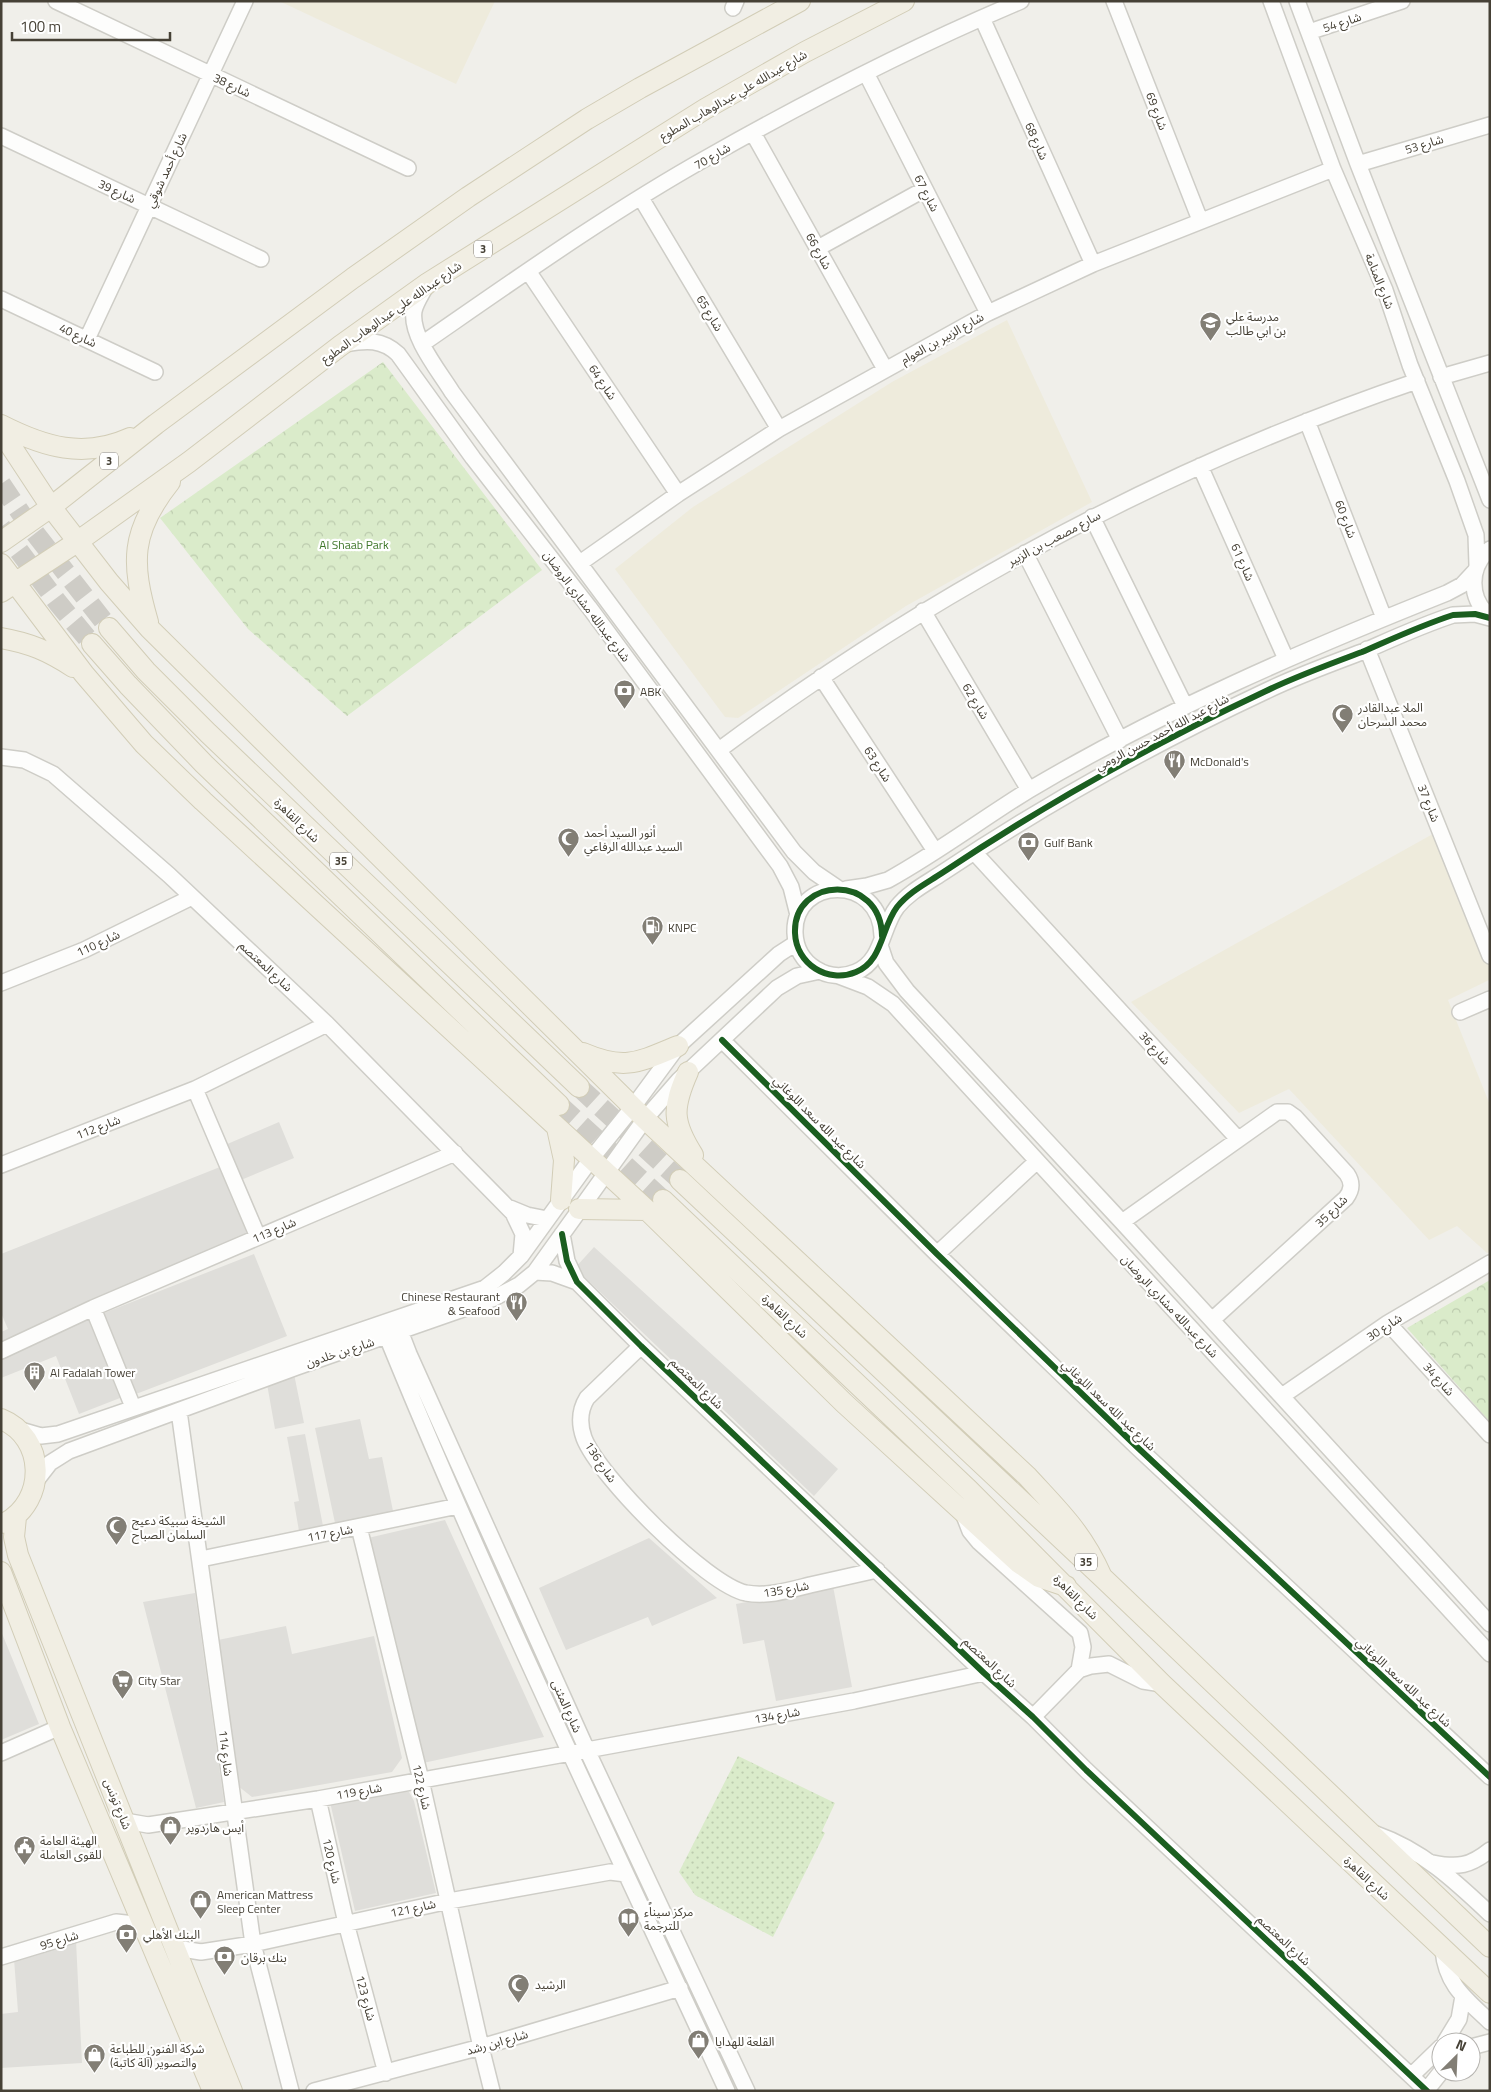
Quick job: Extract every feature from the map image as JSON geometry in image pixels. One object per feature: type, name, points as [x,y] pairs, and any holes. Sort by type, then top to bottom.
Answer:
[{"type":"main road","name":"3","points":[[1,542],[51,507],[156,424],[353,278],[468,197],[579,124],[647,83],[800,1]]},
{"type":"main road","name":"شارع عبدالله علي عبدالوهاب المطوع","points":[[8,587],[77,542],[189,462],[340,346],[428,283],[705,109],[805,52],[904,1]]},
{"type":"main road","points":[[1,425],[28,439],[47,445],[85,449],[122,442],[156,424]]},
{"type":"main road","points":[[1,431],[51,507],[77,542],[150,629],[639,1113],[1049,1499],[1076,1529],[1087,1546],[1102,1578]]},
{"type":"main road","points":[[150,629],[137,575],[137,545],[154,503],[189,462]]},
{"type":"main road","points":[[1,564],[8,587],[144,744],[203,801],[422,1000],[598,1166],[655,1205],[844,1403],[963,1512],[1029,1570],[1049,1582],[1066,1586]]},
{"type":"main road","name":"شارع القاهرة","points":[[109,628],[146,671],[221,746],[579,1088]]},
{"type":"main road","points":[[1,638],[23,642],[46,650],[84,674]]},
{"type":"main road","name":"شارع القاهرة","points":[[92,644],[153,712],[204,764],[559,1105]]},
{"type":"main road","points":[[577,1051],[598,1059],[624,1064],[648,1058],[678,1046]]},
{"type":"main road","points":[[688,1072],[679,1094],[676,1122],[685,1142],[703,1172]]},
{"type":"main road","points":[[557,1128],[564,1160],[561,1200]]},
{"type":"main road","name":"35","points":[[680,1180],[1490,1947]]},
{"type":"main road","points":[[579,1210],[655,1205]]},
{"type":"main road","name":"شارع القاهرة","points":[[655,1205],[969,1490],[1162,1684],[1490,1993]]},
{"type":"main road","points":[[9,1424],[31,1447],[35,1458],[36,1481],[29,1501],[9,1521]]},
{"type":"main road","name":"شارع تونس","points":[[9,1521],[18,1555],[232,2091]]},
{"type":"main road","name":"شارع تونس","points":[[1,1572],[60,1727],[213,2091]]},
{"type":"main road","points":[[21,1626],[22,1619],[29,1612],[38,1612],[46,1624]]},
{"type":"street","name":"شارع 38","points":[[56,1],[408,168]]},
{"type":"street","name":"شارع أحمد شوقي","points":[[87,339],[245,1]]},
{"type":"street","name":"شارع 70","points":[[422,344],[528,271],[709,157],[866,72],[1021,1]]},
{"type":"street","name":"شارع 69","points":[[1114,1],[1200,220]]},
{"type":"street","name":"شارع المنامة","points":[[1271,1],[1333,169],[1385,290],[1417,381],[1473,525],[1477,544],[1474,580],[1476,598],[1490,617]]},
{"type":"street","name":"شارع 54","points":[[1309,32],[1402,1]]},
{"type":"street","name":"شارع المنامة","points":[[1295,4],[1309,32],[1441,378],[1488,493]]},
{"type":"street","name":"شارع 68","points":[[982,18],[1093,264]]},
{"type":"street","name":"شارع 67","points":[[866,72],[988,313]]},
{"type":"street","name":"شارع 53","points":[[1358,164],[1490,125]]},
{"type":"street","name":"شارع 66","points":[[753,133],[885,369]]},
{"type":"street","name":"شارع 39","points":[[1,136],[261,259]]},
{"type":"street","name":"شارع الزبير بن العوام","points":[[580,563],[678,494],[779,429],[988,313],[1093,264],[1200,220],[1333,169]]},
{"type":"street","points":[[818,248],[925,189]]},
{"type":"street","name":"شارع 65","points":[[642,198],[779,429]]},
{"type":"street","points":[[1372,260],[1382,264],[1387,263],[1394,256]]},
{"type":"street","name":"شارع 64","points":[[528,271],[678,494]]},
{"type":"street","points":[[1385,290],[1392,280],[1396,279],[1405,282]]},
{"type":"street","name":"شارع عبدالله مشاري الروضان","points":[[428,283],[416,305],[414,313],[415,329],[422,344],[452,392],[794,852],[814,872],[842,889]]},
{"type":"street","name":"شارع 40","points":[[1,299],[155,372]]},
{"type":"street","name":"شارع عبدالله مشاري الروضان","points":[[340,346],[366,340],[387,345],[398,354],[776,860],[791,887],[798,915]]},
{"type":"street","points":[[1441,378],[1490,363]]},
{"type":"street","name":"سارع مصعب بن الزبير","points":[[719,750],[821,677],[923,611],[1092,517],[1200,466],[1308,421],[1417,381]]},
{"type":"street","points":[[431,400],[439,391],[452,392]]},
{"type":"street","name":"شارع 60","points":[[1308,421],[1384,618]]},
{"type":"street","name":"شارع 61","points":[[1200,466],[1286,659]]},
{"type":"street","name":"شارع عبد الله أحمد حسن الرومي","points":[[1092,517],[1185,706]]},
{"type":"street","name":"شارع عبد الله أحمد حسن الرومي","points":[[842,889],[875,884],[900,873],[1029,790],[1185,706],[1286,659],[1455,589],[1476,568],[1490,549]]},
{"type":"street","name":"شارع عبد الله أحمد حسن الرومي","points":[[1025,553],[1120,740]]},
{"type":"street","points":[[1429,600],[1436,603],[1440,609],[1437,621]]},
{"type":"street","name":"شارع 62","points":[[923,611],[1029,790]]},
{"type":"street","name":"شارع عبد الله أحمد حسن الرومي","points":[[881,940],[896,908],[915,891],[1044,808],[1181,734],[1267,690],[1437,621],[1460,614],[1490,617]]},
{"type":"street","name":"شارع 37","points":[[1368,649],[1490,956]]},
{"type":"street","points":[[648,687],[655,690],[660,689],[665,683],[664,675]]},
{"type":"street","name":"شارع 63","points":[[821,677],[935,851]]},
{"type":"street","name":"شارع المعتصم","points":[[1,757],[24,760],[53,774],[192,897],[327,1024],[508,1208],[521,1227],[524,1242],[521,1256]]},
{"type":"street","points":[[776,860],[784,864],[788,863],[792,860],[794,852]]},
{"type":"street","name":"شارع 36","points":[[974,852],[1238,1139]]},
{"type":"street","points":[[900,873],[896,882],[898,889],[906,893],[915,891]]},
{"type":"street","points":[[639,1113],[688,1072],[777,988],[797,976],[820,972],[838,976],[864,968],[871,961],[881,940],[879,917],[869,902],[862,896],[842,889],[831,890],[808,901],[798,915],[795,934],[796,943],[805,960],[820,972]]},
{"type":"street","name":"شارع 110","points":[[1,983],[84,950],[192,897]]},
{"type":"street","name":"شارع عبدالله مشاري الروضان","points":[[881,940],[886,963],[907,991],[1282,1396],[1370,1495],[1487,1616]]},
{"type":"street","points":[[598,1166],[639,1113],[678,1046],[779,954],[796,943]]},
{"type":"street","points":[[762,971],[773,976],[777,988]]},
{"type":"street","name":"شارع عبدالله مشاري الروضان","points":[[838,976],[868,987],[893,1004],[1036,1162],[1490,1654]]},
{"type":"street","points":[[893,1004],[893,998],[896,993],[901,990],[907,991]]},
{"type":"street","points":[[1460,1012],[1490,999]]},
{"type":"street","name":"شارع 112","points":[[1,1164],[195,1090],[327,1024]]},
{"type":"street","name":"شارع عبد الله سعد اللوغاني","points":[[722,1040],[937,1254],[1247,1552],[1490,1777]]},
{"type":"street","points":[[972,1091],[981,1092],[988,1088],[990,1080]]},
{"type":"street","points":[[195,1090],[258,1237]]},
{"type":"street","points":[[992,1113],[994,1105],[1002,1100],[1010,1101]]},
{"type":"street","name":"شارع 35","points":[[1212,1320],[1346,1198],[1352,1187],[1351,1180],[1347,1174],[1291,1114],[1277,1112],[1238,1139]]},
{"type":"street","points":[[1122,1222],[1238,1139]]},
{"type":"street","name":"شارع 113","points":[[1,1351],[93,1308],[454,1153]]},
{"type":"street","points":[[937,1254],[1036,1162]]},
{"type":"street","name":"شارع بن خلدون","points":[[36,1481],[50,1463],[69,1450],[297,1367],[485,1288],[521,1256],[561,1200],[598,1166]]},
{"type":"street","name":"شارع بن خلدون","points":[[9,1424],[35,1435],[52,1436],[133,1407],[502,1296],[535,1272],[579,1210],[598,1166]]},
{"type":"street","name":"شارع المعتصم","points":[[508,1208],[527,1215],[547,1219]]},
{"type":"street","name":"شارع المعتصم","points":[[562,1234],[569,1268],[577,1282],[641,1346],[1426,2091]]},
{"type":"street","name":"شارع 30","points":[[1282,1396],[1388,1323],[1490,1263]]},
{"type":"street","name":"شارع المعتصم","points":[[535,1272],[552,1273],[577,1282]]},
{"type":"street","points":[[93,1308],[133,1407]]},
{"type":"street","name":"شارع 34","points":[[1388,1323],[1490,1435]]},
{"type":"street","name":"شارع المثنى","points":[[391,1328],[458,1506],[727,2091]]},
{"type":"street","name":"شارع المثنى","points":[[391,1328],[747,2091]]},
{"type":"street","name":"شارع 136","points":[[635,1506],[613,1482],[588,1447],[582,1432],[580,1414],[584,1402],[591,1393],[641,1346]]},
{"type":"street","name":"شارع 114","points":[[179,1411],[201,1559],[252,1944],[291,2091]]},
{"type":"street","points":[[1352,1503],[1361,1511],[1369,1511],[1373,1505],[1370,1495]]},
{"type":"street","name":"شارع 117","points":[[201,1559],[458,1506]]},
{"type":"street","name":"شارع 135","points":[[635,1506],[670,1540],[716,1578],[727,1586],[746,1593],[774,1593],[877,1570]]},
{"type":"street","points":[[963,1512],[966,1525],[978,1542],[1080,1633],[1083,1647],[1079,1670]]},
{"type":"street","points":[[1383,1537],[1380,1529],[1384,1521],[1388,1519],[1397,1524]]},
{"type":"street","name":"شارع 122","points":[[360,1527],[421,1780],[492,2091]]},
{"type":"street","points":[[1033,1717],[1079,1670],[1097,1664],[1109,1664],[1142,1681],[1162,1684]]},
{"type":"street","name":"شارع 134","points":[[570,1753],[854,1701],[984,1673]]},
{"type":"street","points":[[1,1752],[60,1727]]},
{"type":"street","name":"شارع 119","points":[[125,1821],[148,1825],[234,1812],[318,1799],[570,1753]]},
{"type":"street","name":"شارع 120","points":[[318,1799],[346,1923]]},
{"type":"street","points":[[134,1842],[137,1835],[148,1825]]},
{"type":"street","points":[[1369,1832],[1397,1843],[1432,1862],[1490,1914]]},
{"type":"street","points":[[1432,1862],[1462,1865],[1475,1861],[1490,1850]]},
{"type":"street","name":"شارع 121","points":[[176,1948],[201,1952],[252,1944],[449,1901],[610,1872],[626,1874]]},
{"type":"street","points":[[116,1922],[124,1916],[133,1901]]},
{"type":"street","name":"شارع 95","points":[[1,1957],[116,1922],[144,1925]]},
{"type":"street","name":"شارع 123","points":[[346,1923],[386,2073]]},
{"type":"street","points":[[1443,1950],[1446,1970],[1450,1980],[1463,1996],[1490,2022]]},
{"type":"street","points":[[185,1971],[201,1952]]},
{"type":"street","name":"شارع ابن رشد","points":[[314,2091],[481,2047],[680,1988]]},
{"type":"street","points":[[1451,2032],[1459,2019],[1463,1996]]},
{"type":"street","points":[[1411,2076],[1431,2056]]},
{"type":"shaded area","points":[[279,1],[495,1],[456,84]]},
{"type":"shaded area","points":[[1007,320],[1092,502],[906,606],[738,718],[725,717],[615,569],[693,507],[892,382]]},
{"type":"shaded area","points":[[1440,830],[1490,963],[1489,980],[1448,1000],[1490,1105],[1490,1252],[1487,1253],[1457,1226],[1429,1240],[1289,1089],[1239,1113],[1131,1002]]},
{"type":"shaded area","points":[[279,1122],[294,1158],[241,1180],[225,1145]]},
{"type":"shaded area","points":[[220,1167],[249,1238],[82,1304],[120,1398],[79,1414],[56,1356],[1,1378],[1,1332],[8,1329],[1,1313],[1,1254]]},
{"type":"shaded area","points":[[594,1247],[838,1469],[814,1496],[575,1268]]},
{"type":"shaded area","points":[[254,1254],[287,1336],[136,1394],[104,1313]]},
{"type":"shaded area","points":[[294,1374],[304,1423],[275,1429],[267,1384]]},
{"type":"shaded area","points":[[360,1419],[369,1459],[382,1457],[393,1511],[335,1523],[315,1428]]},
{"type":"shaded area","points":[[305,1434],[323,1526],[299,1531],[294,1502],[299,1501],[287,1437]]},
{"type":"shaded area","points":[[445,1520],[544,1737],[423,1763],[368,1538]]},
{"type":"shaded area","points":[[649,1538],[717,1598],[652,1626],[648,1617],[566,1650],[539,1588]]},
{"type":"shaded area","points":[[833,1586],[852,1687],[776,1701],[764,1640],[743,1644],[736,1604]]},
{"type":"shaded area","points":[[195,1593],[224,1802],[196,1808],[143,1602]]},
{"type":"shaded area","points":[[286,1626],[292,1654],[374,1636],[402,1758],[392,1772],[252,1797],[238,1786],[218,1640]]},
{"type":"shaded area","points":[[1,1631],[39,1724],[1,1740]]},
{"type":"shaded area","points":[[399,1788],[409,1792],[414,1801],[436,1893],[355,1911],[330,1802]]},
{"type":"shaded area","points":[[76,1941],[82,2063],[1,2068],[1,2014],[18,2012],[14,1959]]},
{"type":"green space","name":"Al Shaab Park","points":[[383,362],[542,570],[347,716],[248,629],[160,518]]},
{"type":"green space","points":[[1490,1280],[1490,1422],[1407,1328]]},
{"type":"green space","points":[[738,1756],[835,1803],[822,1831],[825,1833],[773,1937],[695,1895],[679,1872]]},
{"type":"tunnel","points":[[1,484],[31,528],[109,628]]},
{"type":"tunnel","points":[[1,527],[58,603],[92,644]]},
{"type":"tunnel","points":[[579,1087],[680,1180]]},
{"type":"tunnel","points":[[559,1105],[663,1200]]},
{"type":"cycle path","points":[[882,936],[878,915],[868,901],[854,892],[837,889],[821,892],[808,901],[798,914],[795,933],[801,954],[815,969],[835,975],[856,972],[872,960],[892,915],[897,907],[913,892],[1020,823],[1101,776],[1224,711],[1314,670],[1453,615],[1475,614],[1490,618]]},
{"type":"cycle path","points":[[722,1040],[937,1254],[1136,1446],[1490,1777]]},
{"type":"cycle path","points":[[562,1234],[567,1261],[577,1282],[641,1346],[984,1673],[1033,1717],[1086,1770],[1427,2091]]},
{"type":"place","name":"مدرسة علي بن ابي طالب","points":[[1210,342]]},
{"type":"place","name":"ABK","points":[[624,710]]},
{"type":"place","name":"الملا عبدالقادر محمد السرحان","points":[[1342,733]]},
{"type":"place","name":"McDonald's","points":[[1174,780]]},
{"type":"place","name":"أنور السيد أحمد السيد عبدالله الرفاعي","points":[[568,858]]},
{"type":"place","name":"Gulf Bank","points":[[1028,861]]},
{"type":"place","name":"KNPC","points":[[652,946]]},
{"type":"place","name":"Chinese Restaurant & Seafood","points":[[516,1322]]},
{"type":"place","name":"Al Fadalah Tower","points":[[34,1391]]},
{"type":"place","name":"الشيخة سبيكة دعيج السلمان الصباح","points":[[116,1546]]},
{"type":"place","name":"City Star","points":[[122,1699]]},
{"type":"place","name":"أيس هاردوير","points":[[170,1846]]},
{"type":"place","name":"الهيئة العامة للقوى العاملة","points":[[24,1866]]},
{"type":"place","name":"American Mattress Sleep Center","points":[[201,1920]]},
{"type":"place","name":"مركز سيناًء للترجمة","points":[[628,1937]]},
{"type":"place","name":"البنك الأهلي","points":[[127,1953]]},
{"type":"place","name":"بنك برقان","points":[[225,1976]]},
{"type":"place","name":"الرشيد","points":[[519,2003]]},
{"type":"place","name":"القلعة للهدايا","points":[[699,2060]]},
{"type":"place","name":"شركة الفنون للطباعة والتصوير (آلة كاتبة)","points":[[94,2074]]}]
